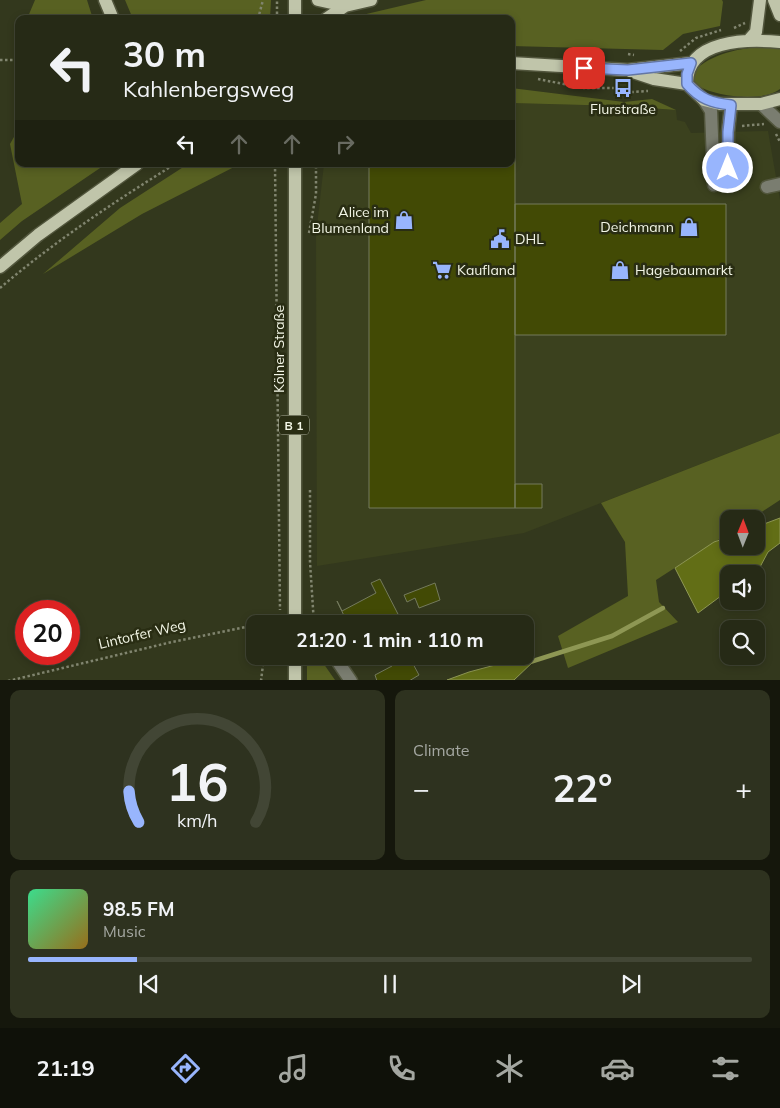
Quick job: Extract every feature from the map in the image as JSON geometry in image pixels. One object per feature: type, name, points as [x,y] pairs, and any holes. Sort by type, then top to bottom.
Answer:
[{"type":"main road","points":[[105,0],[111,15]]},
{"type":"main road","points":[[295,0],[296,15]]},
{"type":"main road","points":[[318,0],[345,6]]},
{"type":"main road","points":[[332,15],[345,6],[371,0]]},
{"type":"main road","points":[[749,40],[756,32],[760,0]]},
{"type":"main road","points":[[774,0],[780,15]]},
{"type":"main road","points":[[515,63],[628,70],[691,63],[710,49],[749,40],[780,42]]},
{"type":"main road","points":[[687,84],[687,74],[691,63]]},
{"type":"main road","points":[[628,70],[654,79],[687,84],[704,100],[731,105],[761,104],[780,98]]},
{"type":"main road","points":[[0,267],[38,235],[133,167]]},
{"type":"main road","name":"Kölner Straße","points":[[295,167],[297,615]]},
{"type":"main road","points":[[295,665],[295,680]]},
{"type":"street","points":[[704,100],[710,111],[712,127],[714,185]]},
{"type":"street","points":[[761,104],[780,122]]},
{"type":"street","points":[[728,186],[728,132],[731,105]]},
{"type":"street","points":[[767,187],[780,184]]},
{"type":"street","points":[[340,665],[351,680]]},
{"type":"path","points":[[259,15],[263,0]]},
{"type":"path","points":[[277,0],[277,15]]},
{"type":"path","points":[[0,60],[15,60]]},
{"type":"path","points":[[537,79],[584,88],[623,88]]},
{"type":"path","points":[[0,288],[40,254],[117,200],[170,167]]},
{"type":"path","points":[[275,167],[280,615]]},
{"type":"path","points":[[308,239],[316,194],[316,167]]},
{"type":"path","points":[[310,484],[310,562],[313,615]]},
{"type":"path","name":"Lintorfer Weg","points":[[8,680],[246,627]]},
{"type":"path","points":[[261,680],[263,665]]},
{"type":"shaded area","points":[[35,0],[87,0],[92,15],[29,15]]},
{"type":"shaded area","points":[[125,0],[271,0],[270,15],[131,15]]},
{"type":"shaded area","points":[[426,0],[722,0],[723,2],[720,26],[683,34],[663,50],[515,46],[515,15],[362,15]]},
{"type":"shaded area","points":[[765,46],[780,48],[780,89],[772,93],[749,97],[736,96],[711,91],[693,82],[693,72],[717,56]]},
{"type":"shaded area","points":[[515,88],[624,102],[652,99],[676,110],[621,106],[515,103]]},
{"type":"shaded area","points":[[515,103],[621,106],[676,110],[677,120],[685,122],[691,133],[768,131],[780,200],[780,433],[524,533],[317,566],[316,235],[324,167],[515,167]]},
{"type":"shaded area","points":[[15,135],[15,167],[102,167],[22,221],[0,240],[0,223],[22,204],[10,144]]},
{"type":"shaded area","points":[[183,167],[234,167],[142,214],[43,274],[120,208]]},
{"type":"shaded area","points":[[780,433],[780,500],[765,510],[720,510],[720,539],[656,580],[659,602],[678,622],[568,668],[558,636],[628,596],[625,542],[601,503]]},
{"type":"shaded area","points":[[780,518],[780,543],[768,552],[761,565],[720,565],[720,597],[698,613],[675,568],[720,540],[720,555],[765,555],[765,524]]},
{"type":"shaded area","points":[[307,665],[324,665],[335,680],[307,680]]},
{"type":"shaded area","points":[[495,665],[530,665],[514,680],[447,680]]},
{"type":"building","name":"Kaufland","points":[[369,167],[515,167],[515,508],[369,508]]},
{"type":"building","name":"Hagebaumarkt","points":[[515,204],[726,204],[726,335],[515,335]]},
{"type":"building","points":[[515,484],[542,484],[542,508],[515,508]]},
{"type":"building","points":[[380,579],[398,615],[344,615],[337,601],[342,611],[376,593],[371,583]]},
{"type":"building","points":[[435,583],[440,600],[419,608],[415,598],[407,602],[404,595]]},
{"type":"building","points":[[392,665],[414,665],[419,675],[411,680],[377,680],[375,675]]},
{"type":"waterway","points":[[534,661],[612,636],[663,608]]},
{"type":"place","name":"Flurstraße","points":[[623,88]]},
{"type":"place","name":"Alice im Blumenland","points":[[404,220]]},
{"type":"place","name":"Deichmann","points":[[689,227]]},
{"type":"place","name":"DHL","points":[[500,239]]},
{"type":"place","name":"Kaufland","points":[[442,270]]},
{"type":"place","name":"Hagebaumarkt","points":[[620,270]]},
{"type":"route","points":[[584,68],[628,70],[659,65],[691,63],[687,74],[687,84],[693,91],[704,100],[731,105],[728,113],[728,168]]}]
